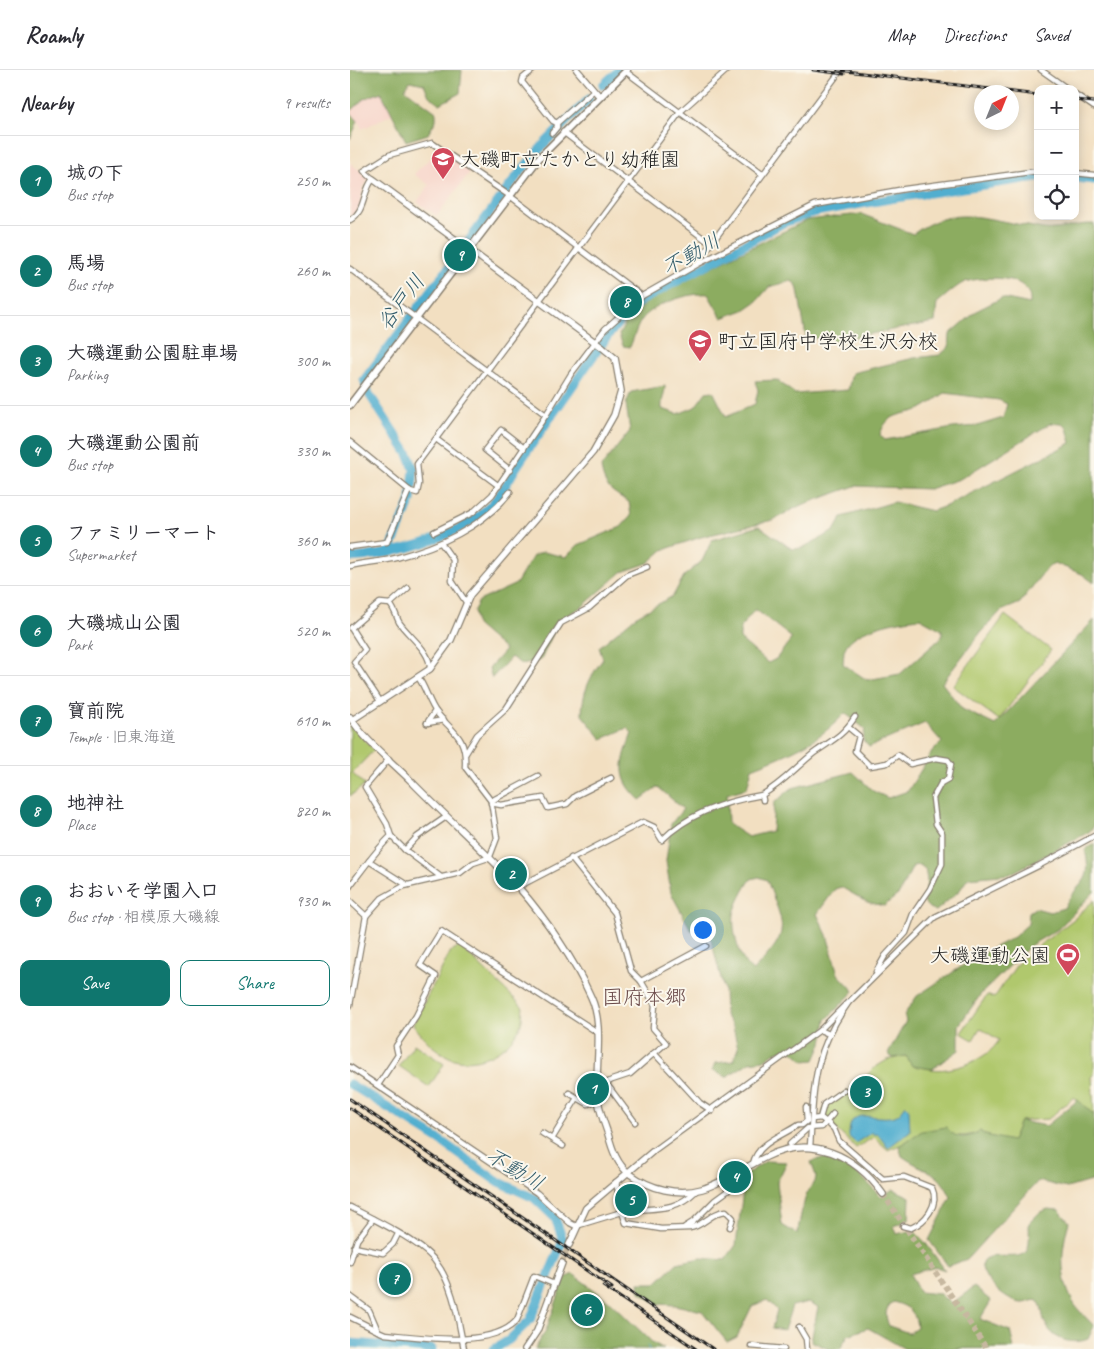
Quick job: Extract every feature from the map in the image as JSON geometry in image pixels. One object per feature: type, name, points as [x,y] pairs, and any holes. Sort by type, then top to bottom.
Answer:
[{"type":"main road","points":[[350,406],[507,194],[563,132],[626,71]]},
{"type":"street","points":[[533,70],[523,78],[522,82],[553,121],[558,123]]},
{"type":"street","points":[[577,70],[600,97]]},
{"type":"street","points":[[350,442],[410,491],[417,493],[419,474],[417,464],[681,111],[727,70]]},
{"type":"street","points":[[693,267],[841,70]]},
{"type":"street","points":[[1041,70],[1062,85]]},
{"type":"street","points":[[626,71],[762,174]]},
{"type":"street","points":[[552,133],[558,123],[594,90]]},
{"type":"street","points":[[1079,97],[1094,106]]},
{"type":"street","points":[[563,132],[711,244]]},
{"type":"street","points":[[642,296],[580,247],[432,143],[389,155],[364,171],[615,358],[621,391],[614,415],[593,452],[466,602],[451,640],[430,669],[351,720],[518,887],[548,926],[583,981],[592,999],[596,1013],[598,1099],[612,1150],[627,1172],[661,1189],[675,1192],[696,1191],[714,1185],[779,1152],[810,1147],[828,1150],[847,1159],[865,1173],[883,1194]]},
{"type":"street","points":[[434,532],[472,513],[499,486],[571,374],[595,342],[616,318],[642,296],[693,267],[815,206],[895,191],[1034,172]]},
{"type":"street","points":[[1079,173],[1094,175]]},
{"type":"street","points":[[350,220],[360,212],[367,187],[374,180]]},
{"type":"street","points":[[350,269],[546,415]]},
{"type":"street","points":[[510,470],[485,450],[501,430],[524,448]]},
{"type":"street","points":[[436,439],[499,486]]},
{"type":"street","points":[[350,548],[387,542],[410,491]]},
{"type":"street","points":[[350,566],[394,558],[440,543],[477,525],[492,513],[510,492]]},
{"type":"street","points":[[440,543],[453,560],[452,581],[466,602]]},
{"type":"street","points":[[350,1004],[366,916],[382,898],[407,885],[428,882],[460,873],[473,863],[488,858],[497,838],[491,802],[465,766],[466,753],[477,735],[506,709],[561,623],[589,608],[627,575],[647,567]]},
{"type":"street","points":[[380,701],[354,662],[365,650],[351,628],[380,603],[390,604],[408,588]]},
{"type":"street","points":[[390,604],[398,621],[425,654],[430,664],[430,669]]},
{"type":"street","points":[[418,677],[427,690],[435,711],[459,738],[466,753]]},
{"type":"street","points":[[435,711],[427,723],[444,720]]},
{"type":"street","points":[[518,887],[643,822],[654,827],[662,840],[680,824],[719,804],[731,800],[763,797],[779,786],[815,752],[831,743],[848,727],[855,717]]},
{"type":"street","points":[[848,727],[859,736],[856,751],[870,766],[887,763],[898,755],[910,764],[936,758],[948,760],[951,764],[948,779],[941,784],[933,798],[936,824],[942,833],[942,864],[930,889],[913,914],[906,933],[885,956],[874,978]]},
{"type":"street","points":[[389,759],[365,787],[387,824],[390,836],[405,850],[441,877]]},
{"type":"street","points":[[491,802],[538,776]]},
{"type":"street","points":[[491,802],[501,805],[543,798],[548,808],[567,804],[575,796],[611,778]]},
{"type":"street","points":[[405,850],[417,837],[446,817]]},
{"type":"street","points":[[350,886],[390,836]]},
{"type":"street","points":[[569,1245],[576,1226],[586,1208],[652,1152],[820,1030],[935,917],[1094,836]]},
{"type":"street","points":[[571,858],[615,913],[631,971],[641,981],[656,1005],[653,1028],[666,1043],[630,1074],[606,1082],[597,1088]]},
{"type":"street","points":[[369,860],[407,885]]},
{"type":"street","points":[[350,901],[366,916]]},
{"type":"street","points":[[378,1085],[398,1054],[396,1046],[416,1016],[436,976],[420,965],[441,931],[597,1032]]},
{"type":"street","points":[[641,981],[706,946]]},
{"type":"street","points":[[810,1147],[815,1073],[820,1054],[829,1034],[849,1002]]},
{"type":"street","points":[[820,1030],[829,1034]]},
{"type":"street","points":[[654,1053],[700,1102],[712,1110]]},
{"type":"street","points":[[350,1067],[537,1193],[561,1216],[576,1226]]},
{"type":"street","points":[[606,1082],[635,1122]]},
{"type":"street","points":[[820,1118],[824,1104],[844,1090]]},
{"type":"street","points":[[569,1093],[588,1104],[598,1099]]},
{"type":"street","points":[[552,1139],[577,1098]]},
{"type":"street","points":[[753,1164],[754,1157],[766,1143],[798,1125],[802,1126],[807,1121],[806,1106]]},
{"type":"street","points":[[790,1144],[811,1128],[822,1127],[833,1114]]},
{"type":"street","points":[[812,1118],[820,1118],[826,1122],[834,1129],[839,1141],[883,1179],[904,1176],[932,1188],[935,1195],[927,1218],[911,1228],[903,1226]]},
{"type":"street","points":[[542,1133],[563,1146]]},
{"type":"street","points":[[685,1227],[694,1222],[715,1200],[744,1179],[745,1174],[742,1170]]},
{"type":"street","points":[[616,1182],[626,1223],[661,1229],[695,1227],[710,1215],[726,1211],[733,1218],[730,1228]]},
{"type":"street","points":[[576,1226],[622,1212],[648,1208],[666,1209],[688,1198],[696,1191]]},
{"type":"street","points":[[350,1207],[398,1234],[435,1260],[448,1284],[457,1311],[464,1349]]},
{"type":"street","points":[[350,1262],[353,1245],[373,1219]]},
{"type":"street","points":[[353,1245],[383,1253],[393,1244],[398,1234]]},
{"type":"street","points":[[525,1349],[537,1331],[552,1284],[562,1263]]},
{"type":"street","points":[[350,1317],[385,1334],[463,1341],[497,1333],[512,1325],[517,1320],[534,1276],[552,1284]]},
{"type":"street","points":[[350,1296],[369,1310],[378,1331]]},
{"type":"street","points":[[799,1327],[806,1340],[807,1349]]},
{"type":"street","points":[[751,1346],[784,1349]]},
{"type":"shaded area","points":[[382,92],[394,113],[362,129],[359,121],[354,120],[350,113],[366,96]]},
{"type":"shaded area","name":"大磯町立たかとり幼稚園","points":[[439,149],[470,172],[437,216],[417,202],[429,185],[414,174]]},
{"type":"shaded area","points":[[350,163],[370,178],[363,186],[361,204],[350,217]]},
{"type":"green space","points":[[350,70],[462,70],[460,93],[440,104],[429,96],[424,84],[410,81],[405,89],[436,112],[436,120],[428,134],[406,141],[381,92],[364,99],[350,112]]},
{"type":"green space","points":[[350,112],[358,121],[350,139]]},
{"type":"green space","points":[[861,214],[913,234],[942,219],[955,216],[983,218],[1046,229],[1094,224],[1094,583],[1082,574],[1054,563],[1045,570],[1020,603],[1001,611],[981,632],[942,683],[962,709],[995,725],[1094,620],[1094,826],[1089,832],[1010,874],[968,878],[960,890],[936,911],[924,903],[927,880],[925,869],[920,865],[913,866],[899,894],[884,906],[867,902],[841,887],[835,889],[817,914],[827,935],[838,974],[854,991],[826,1020],[822,1044],[815,1060],[804,1061],[789,1048],[774,1053],[764,1060],[750,1062],[726,1077],[712,1070],[716,1063],[733,1061],[738,1048],[733,1027],[725,1015],[724,990],[711,939],[691,930],[671,893],[666,861],[671,824],[683,809],[658,787],[640,800],[627,784],[623,769],[632,733],[627,728],[602,739],[582,715],[583,699],[588,685],[603,659],[599,647],[635,617],[673,596],[684,576],[702,561],[712,540],[759,526],[792,549],[802,548],[834,531],[842,517],[894,502],[932,511],[946,506],[1071,443],[1067,428],[1062,423],[1051,423],[960,479],[929,489],[855,486],[799,506],[773,520],[701,537],[663,550],[648,563],[622,572],[583,606],[559,620],[541,660],[521,664],[511,657],[492,678],[489,668],[505,650],[476,625],[474,610],[479,601],[516,584],[533,556],[543,552],[566,557],[578,545],[621,527],[631,516],[629,502],[609,488],[604,480],[601,467],[630,431],[626,404],[631,392],[665,386],[662,409],[678,414],[695,407],[706,392],[713,391],[726,417],[755,404],[758,390],[755,381],[777,380],[795,394],[848,390],[852,373],[914,358],[940,355],[949,347],[950,334],[978,310],[1002,298],[1030,304],[1029,294],[1024,287],[1016,282],[995,278],[974,280],[965,282],[937,303],[935,322],[833,341],[806,337],[798,290],[796,284],[791,281],[769,287],[757,301],[744,310],[722,318],[708,294],[692,295],[673,300],[648,313],[639,324],[630,347],[623,346],[619,335],[629,316],[653,298],[807,220]],"holes":[[[945,393],[999,400],[1007,404],[1003,418],[977,426],[953,428],[885,440],[880,435],[883,427],[892,418],[927,406]],[[755,609],[792,638],[776,659],[768,663],[740,639],[740,628]],[[920,618],[942,630],[942,637],[900,674],[867,680],[843,664],[845,648],[858,635],[878,626]],[[845,713],[865,729],[863,740],[869,747],[925,723],[942,742],[932,752],[908,791],[888,798],[873,791],[853,772],[792,788],[774,803],[772,831],[748,837],[728,824],[727,794],[747,788],[752,768],[790,752],[825,732]],[[759,877],[767,880],[781,920],[779,937],[774,947],[753,971],[744,961],[735,937],[734,914],[741,896],[751,879]]]},
{"type":"green space","points":[[1005,615],[1051,650],[999,720],[953,686]]},
{"type":"green space","points":[[350,725],[374,750],[352,773],[365,785],[350,796]]},
{"type":"green space","points":[[1094,843],[1094,892],[1058,929],[1031,945],[981,994],[959,1025],[959,1050],[932,1069],[912,1066],[906,1056],[893,1058],[888,1054],[906,1021],[904,1015],[917,996],[976,957],[1014,937],[1028,924],[1029,912],[1035,908],[1050,912],[1064,908],[1086,877],[1087,862],[1085,850]]},
{"type":"green space","name":"大磯運動公園","points":[[1094,900],[1094,1075],[1092,1077],[1094,1115],[1074,1097],[1048,1119],[1020,1121],[1012,1142],[985,1135],[980,1131],[967,1136],[952,1136],[922,1131],[912,1140],[888,1150],[874,1137],[856,1148],[824,1118],[822,1114],[826,1104],[857,1085],[874,1068],[887,1060],[906,1056],[923,1067],[943,1070],[965,1065],[986,1054],[999,1040],[980,1028],[973,1040],[961,1033],[987,995],[994,998],[1020,960],[1074,919]]},
{"type":"green space","points":[[460,946],[523,1007],[521,1024],[508,1043],[490,1055],[469,1061],[459,1060],[443,1054],[429,1043],[413,1024],[451,951]]},
{"type":"green space","points":[[414,1044],[444,1064],[429,1087],[399,1066]]},
{"type":"green space","points":[[1078,1100],[1094,1115],[1094,1180],[1067,1188],[1038,1181],[967,1259],[948,1266],[929,1240],[951,1197],[936,1176],[902,1156],[899,1146],[922,1131],[946,1127],[954,1134],[962,1137],[971,1136],[980,1131],[985,1135],[1012,1141],[1020,1121],[1046,1126]]},
{"type":"green space","points":[[822,1158],[840,1162],[855,1172],[881,1197],[893,1189],[910,1197],[909,1220],[894,1226],[897,1234],[913,1230],[925,1242],[945,1270],[936,1267],[910,1274],[919,1292],[940,1294],[951,1304],[974,1287],[991,1301],[980,1319],[1010,1331],[1014,1348],[905,1349],[868,1328],[848,1335],[840,1349],[829,1349],[811,1341],[818,1307],[809,1302],[792,1306],[784,1330],[772,1328],[777,1310],[767,1300],[752,1306],[737,1337],[727,1342],[702,1311],[675,1305],[657,1304],[640,1292],[639,1283],[656,1283],[677,1263],[701,1258],[725,1260],[736,1245],[745,1175],[766,1161],[787,1162],[777,1182],[782,1225],[797,1234],[805,1199],[815,1182],[816,1176],[811,1162]],"holes":[[[893,1302],[910,1310],[915,1317],[917,1328],[909,1333],[889,1326],[886,1316],[888,1307]]]},
{"type":"green space","points":[[1048,1209],[1059,1210],[1069,1222],[1063,1252],[1065,1282],[1075,1305],[1094,1326],[1088,1339],[1081,1341],[1068,1341],[1056,1336],[1047,1327],[1038,1301],[1034,1300],[1023,1303],[1007,1298],[989,1281],[982,1267],[983,1261],[988,1258],[995,1256],[1020,1256],[1025,1253],[1029,1243],[1029,1223],[1040,1212]]},
{"type":"green space","points":[[573,1274],[609,1301],[652,1342],[664,1349],[535,1349],[546,1330],[565,1278]]},
{"type":"water","points":[[906,1105],[909,1110],[910,1131],[888,1148],[877,1133],[874,1135],[872,1132],[856,1143],[849,1137],[853,1120],[858,1117],[895,1116]]},
{"type":"waterway","name":"谷戸川","points":[[603,85],[619,70]]},
{"type":"waterway","name":"谷戸川","points":[[389,553],[411,500],[414,469],[408,454],[369,394],[364,380],[518,175],[546,142],[589,99]]},
{"type":"waterway","name":"不動川","points":[[350,558],[385,553],[423,544],[459,528],[488,508],[501,492],[604,341],[625,315],[641,301],[783,223],[815,212],[1034,178]]},
{"type":"waterway","name":"不動川","points":[[1079,178],[1094,180]]},
{"type":"waterway","name":"不動川","points":[[350,1084],[441,1141],[495,1180],[534,1198],[555,1218],[563,1240],[530,1320],[509,1340],[494,1349]]},
{"type":"waterway","name":"不動川","points":[[350,1343],[432,1349]]},
{"type":"tunnel","points":[[883,1194],[987,1349]]},
{"type":"tunnel","points":[[562,1263],[569,1245]]},
{"type":"railway","points":[[813,70],[844,74]]},
{"type":"railway","points":[[838,70],[1034,94]]},
{"type":"railway","points":[[1079,100],[1094,102]]},
{"type":"railway","points":[[350,1099],[713,1349]]},
{"type":"railway","points":[[350,1108],[612,1288]]},
{"type":"railway","points":[[603,1286],[696,1349]]},
{"type":"place","name":"大磯町立たかとり幼稚園","points":[[443,180]]},
{"type":"place","name":"おおいそ学園入口","points":[[460,255]]},
{"type":"place","name":"地神社","points":[[626,302]]},
{"type":"place","name":"町立国府中学校生沢分校","points":[[700,362]]},
{"type":"place","name":"馬場","points":[[511,874]]},
{"type":"place","name":"大磯運動公園","points":[[1068,976]]},
{"type":"place","name":"城の下","points":[[593,1089]]},
{"type":"place","name":"大磯運動公園駐車場","points":[[866,1092]]},
{"type":"place","name":"大磯運動公園前","points":[[735,1177]]},
{"type":"place","name":"ファミリーマート","points":[[631,1200]]},
{"type":"place","name":"寶前院","points":[[395,1279]]},
{"type":"place","name":"大磯城山公園","points":[[587,1310]]},
{"type":"district","name":"国府本郷","points":[[644,997]]}]
